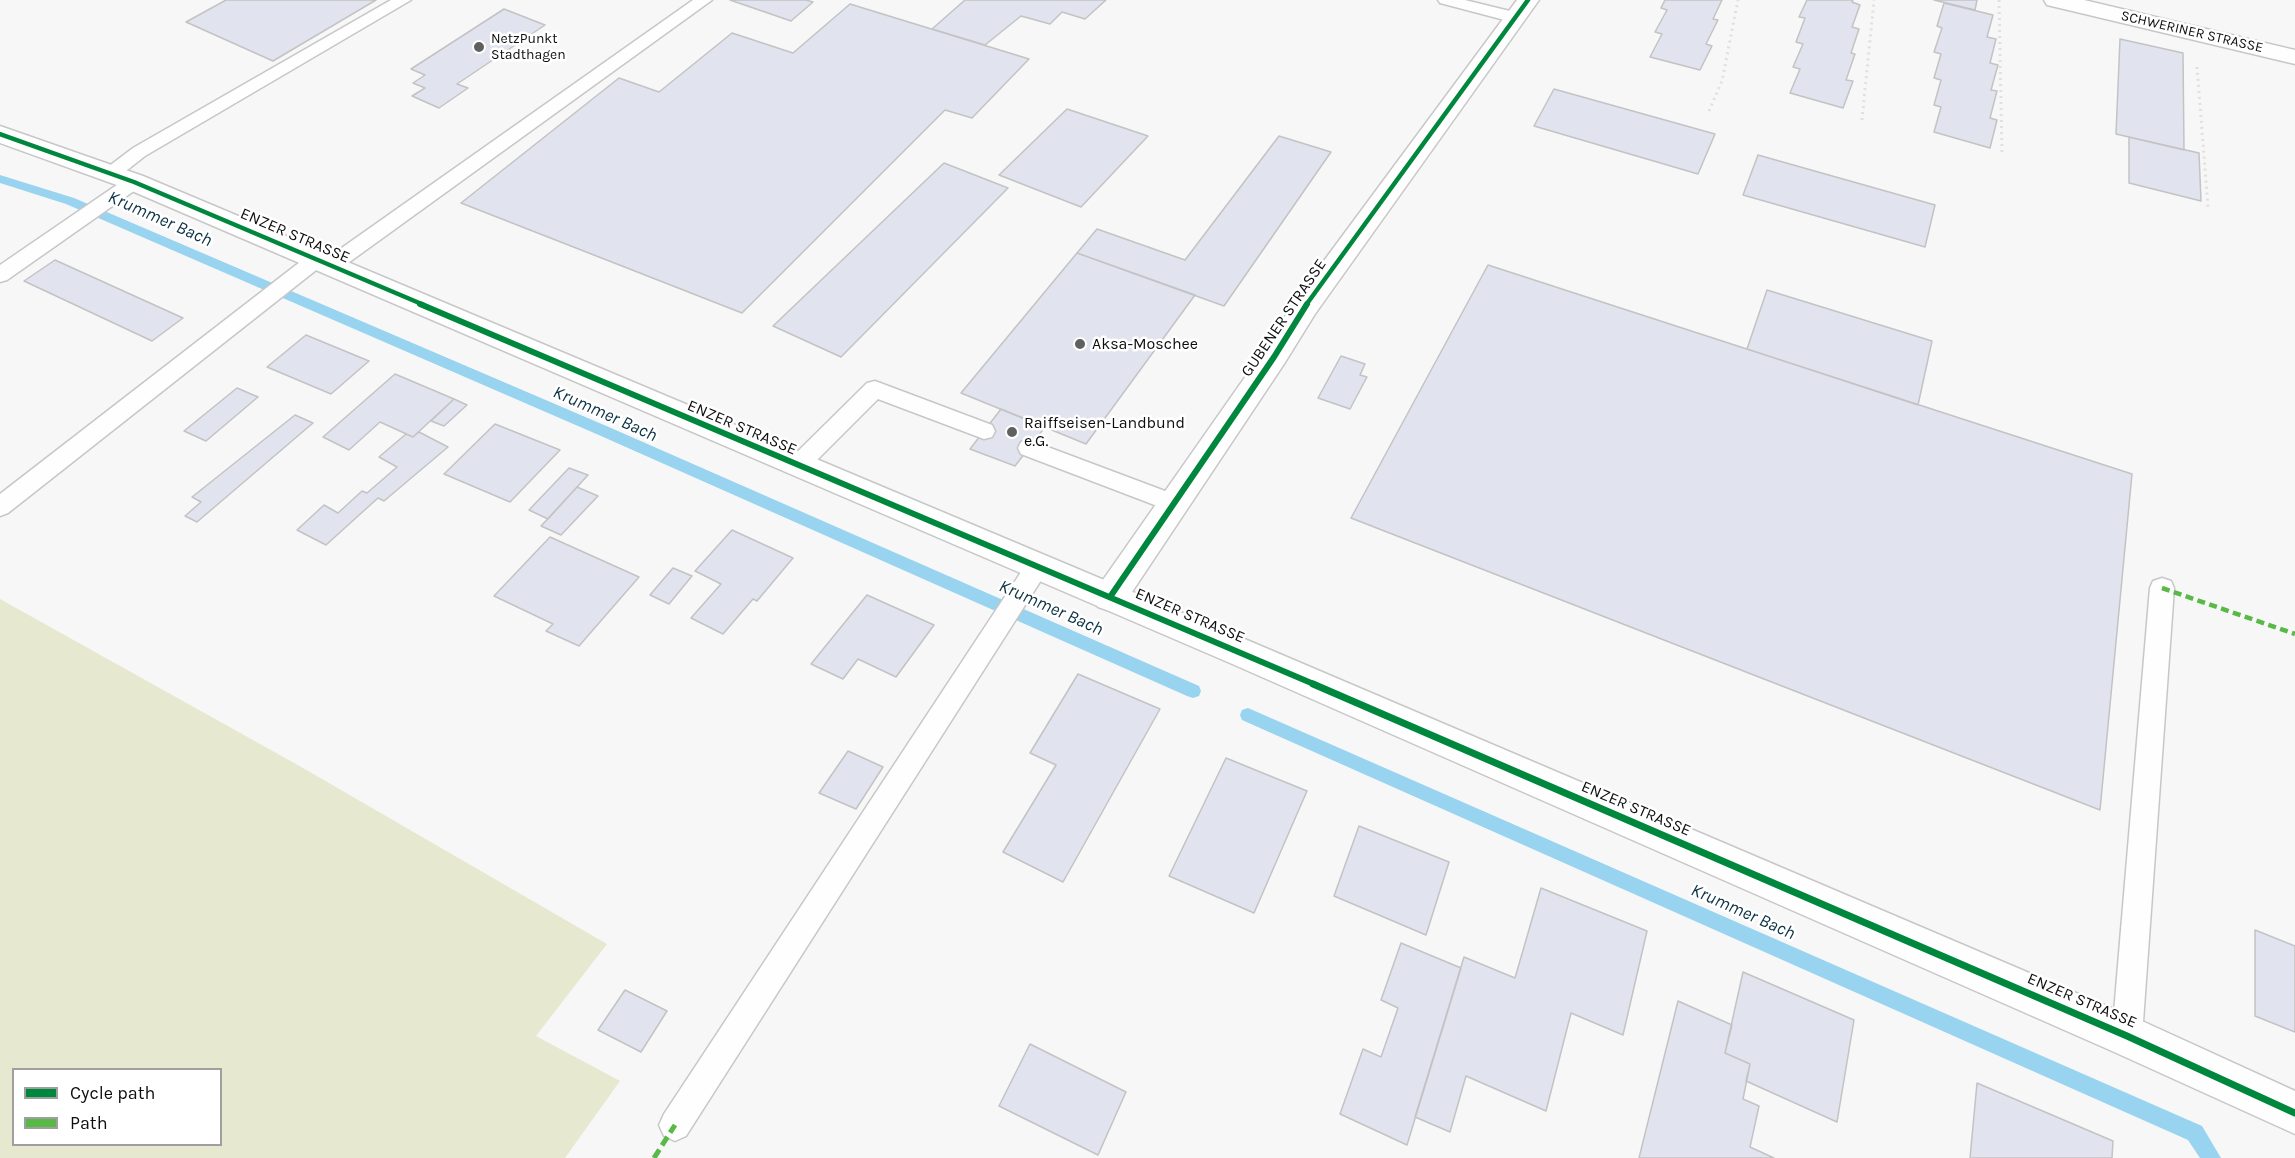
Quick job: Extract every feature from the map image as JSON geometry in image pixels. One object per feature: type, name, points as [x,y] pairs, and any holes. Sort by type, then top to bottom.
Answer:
[{"type":"main road","name":"SCHWERINER STRASSE","points":[[2055,0],[2295,57]]},
{"type":"main road","name":"GUBENER STRASSE","points":[[1110,597],[1305,308],[1522,9]]},
{"type":"main road","name":"ENZER STRASSE","points":[[0,134],[134,182],[797,466],[1110,597],[2127,1035],[2295,1113]]},
{"type":"lane","points":[[109,173],[139,152],[403,0]]},
{"type":"lane","points":[[0,507],[289,281],[323,263],[704,0]]},
{"type":"lane","points":[[1446,0],[1522,9]]},
{"type":"lane","points":[[0,275],[134,182]]},
{"type":"lane","points":[[797,466],[875,389],[984,431]]},
{"type":"lane","points":[[1029,448],[1173,503]]},
{"type":"lane","points":[[675,1125],[1038,567]]},
{"type":"lane","points":[[2127,1035],[2162,588]]},
{"type":"path","points":[[1709,111],[1722,81],[1738,0]]},
{"type":"path","points":[[1862,120],[1874,0]]},
{"type":"path","points":[[1999,0],[2002,154]]},
{"type":"path","points":[[2195,33],[2208,207]]},
{"type":"green space","points":[[0,599],[303,768],[607,944],[536,1036],[620,1081],[565,1158],[0,1158]]},
{"type":"building","points":[[226,0],[376,0],[273,61],[186,22]]},
{"type":"building","points":[[730,0],[806,0],[813,2],[791,21]]},
{"type":"building","points":[[965,0],[1106,0],[1085,19],[1062,12],[1050,24],[1021,16],[985,45],[932,29]]},
{"type":"building","points":[[1665,0],[1722,0],[1713,19],[1718,20],[1706,44],[1712,46],[1700,70],[1650,57],[1662,34],[1655,32],[1667,10],[1661,8]]},
{"type":"building","points":[[1807,0],[1853,0],[1852,2],[1860,5],[1852,27],[1859,29],[1851,53],[1855,54],[1846,80],[1853,81],[1843,108],[1790,93],[1800,69],[1793,67],[1803,44],[1796,42],[1805,18],[1799,17]]},
{"type":"building","points":[[1934,0],[1977,0],[1975,10]]},
{"type":"building","points":[[1944,3],[1993,15],[1987,37],[1996,39],[1990,63],[1998,65],[1991,90],[1997,91],[1990,118],[1997,120],[1990,148],[1934,132],[1941,107],[1934,105],[1941,80],[1934,78],[1941,54],[1934,52],[1942,28],[1937,26]]},
{"type":"building","points":[[850,4],[1029,59],[972,118],[945,110],[742,313],[461,203],[619,78],[659,92],[732,33],[793,53]]},
{"type":"building","name":"NetzPunkt Stadthagen","points":[[504,9],[545,25],[457,84],[468,88],[439,108],[412,96],[425,88],[413,83],[425,75],[411,69]]},
{"type":"building","points":[[2120,39],[2183,53],[2184,150],[2116,134]]},
{"type":"building","points":[[1554,89],[1715,134],[1698,174],[1534,126]]},
{"type":"building","points":[[1067,109],[1148,136],[1081,207],[999,175]]},
{"type":"building","points":[[1279,136],[1331,152],[1224,306],[1077,253],[1097,229],[1185,260]]},
{"type":"building","points":[[2129,137],[2199,153],[2201,201],[2129,183]]},
{"type":"building","points":[[1758,155],[1935,205],[1925,247],[1743,195]]},
{"type":"building","points":[[944,163],[1008,188],[841,357],[773,326]]},
{"type":"building","name":"Aksa-Moschee","points":[[1077,253],[1195,295],[1086,444],[961,393]]},
{"type":"building","points":[[55,260],[183,318],[152,341],[24,281]]},
{"type":"building","points":[[1488,265],[2132,474],[2100,810],[1351,518]]},
{"type":"building","points":[[1767,290],[1932,341],[1918,405],[1747,349]]},
{"type":"building","points":[[306,335],[369,361],[331,394],[267,367]]},
{"type":"building","points":[[1341,356],[1365,364],[1360,375],[1367,377],[1350,409],[1318,398]]},
{"type":"building","points":[[395,374],[454,399],[413,437],[380,422],[349,450],[323,437]]},
{"type":"building","points":[[237,388],[258,397],[206,441],[184,431]]},
{"type":"building","points":[[454,399],[467,405],[444,426],[431,421]]},
{"type":"building","points":[[1001,409],[1045,427],[1015,466],[970,449]]},
{"type":"building","points":[[295,415],[313,423],[197,522],[185,516],[201,502],[192,497]]},
{"type":"building","points":[[495,424],[560,450],[510,502],[444,474]]},
{"type":"building","points":[[419,432],[448,447],[384,501],[378,498],[326,545],[297,530],[324,505],[338,513],[362,491],[367,493],[397,467],[379,457],[406,434],[413,437]]},
{"type":"building","points":[[569,468],[588,475],[548,519],[529,510]]},
{"type":"building","points":[[577,487],[598,496],[561,535],[541,526]]},
{"type":"building","points":[[732,530],[793,558],[757,601],[753,599],[723,634],[691,618],[721,584],[695,571]]},
{"type":"building","points":[[550,537],[639,577],[579,646],[546,631],[553,624],[494,596]]},
{"type":"building","points":[[673,568],[692,576],[669,604],[650,595]]},
{"type":"building","points":[[867,595],[934,625],[896,677],[858,659],[843,679],[811,664]]},
{"type":"building","points":[[1078,674],[1160,709],[1063,882],[1003,852],[1056,765],[1030,753]]},
{"type":"building","points":[[848,751],[883,767],[856,809],[819,793]]},
{"type":"building","points":[[1226,758],[1307,791],[1254,913],[1169,876]]},
{"type":"building","points":[[1359,826],[1449,862],[1426,935],[1334,896]]},
{"type":"building","points":[[1541,888],[1647,931],[1623,1035],[1571,1013],[1546,1111],[1466,1076],[1450,1132],[1415,1117],[1464,957],[1515,978]]},
{"type":"building","points":[[2255,930],[2295,946],[2295,1032],[2255,1016]]},
{"type":"building","points":[[1401,943],[1461,968],[1407,1145],[1340,1114],[1363,1049],[1381,1057],[1398,1008],[1381,1000]]},
{"type":"building","points":[[1743,972],[1854,1020],[1837,1122],[1746,1081],[1750,1064],[1725,1053]]},
{"type":"building","points":[[625,990],[667,1011],[641,1052],[598,1030]]},
{"type":"building","points":[[1678,1001],[1732,1025],[1725,1053],[1750,1064],[1743,1099],[1759,1106],[1750,1147],[1774,1158],[1639,1158]]},
{"type":"building","points":[[1030,1044],[1126,1092],[1098,1155],[999,1106]]},
{"type":"building","points":[[1977,1083],[2113,1141],[2112,1158],[1970,1158]]},
{"type":"waterway","name":"Krummer Bach","points":[[0,179],[70,201],[606,432],[1193,691]]},
{"type":"waterway","name":"Krummer Bach","points":[[1248,715],[2195,1133],[2211,1158]]},
{"type":"marked path","points":[[2162,588],[2295,634]]},
{"type":"marked path","points":[[654,1158],[675,1125]]},
{"type":"cycle path","points":[[1110,597],[1274,357],[1305,307],[1528,0]]},
{"type":"cycle path","points":[[0,134],[134,182],[1242,653],[2127,1036],[2295,1113]]},
{"type":"place","name":"NetzPunkt Stadthagen","points":[[479,47]]},
{"type":"place","name":"Aksa-Moschee","points":[[1080,344]]},
{"type":"place","name":"Raiffseisen-Landbund e.G.","points":[[1012,432]]}]
